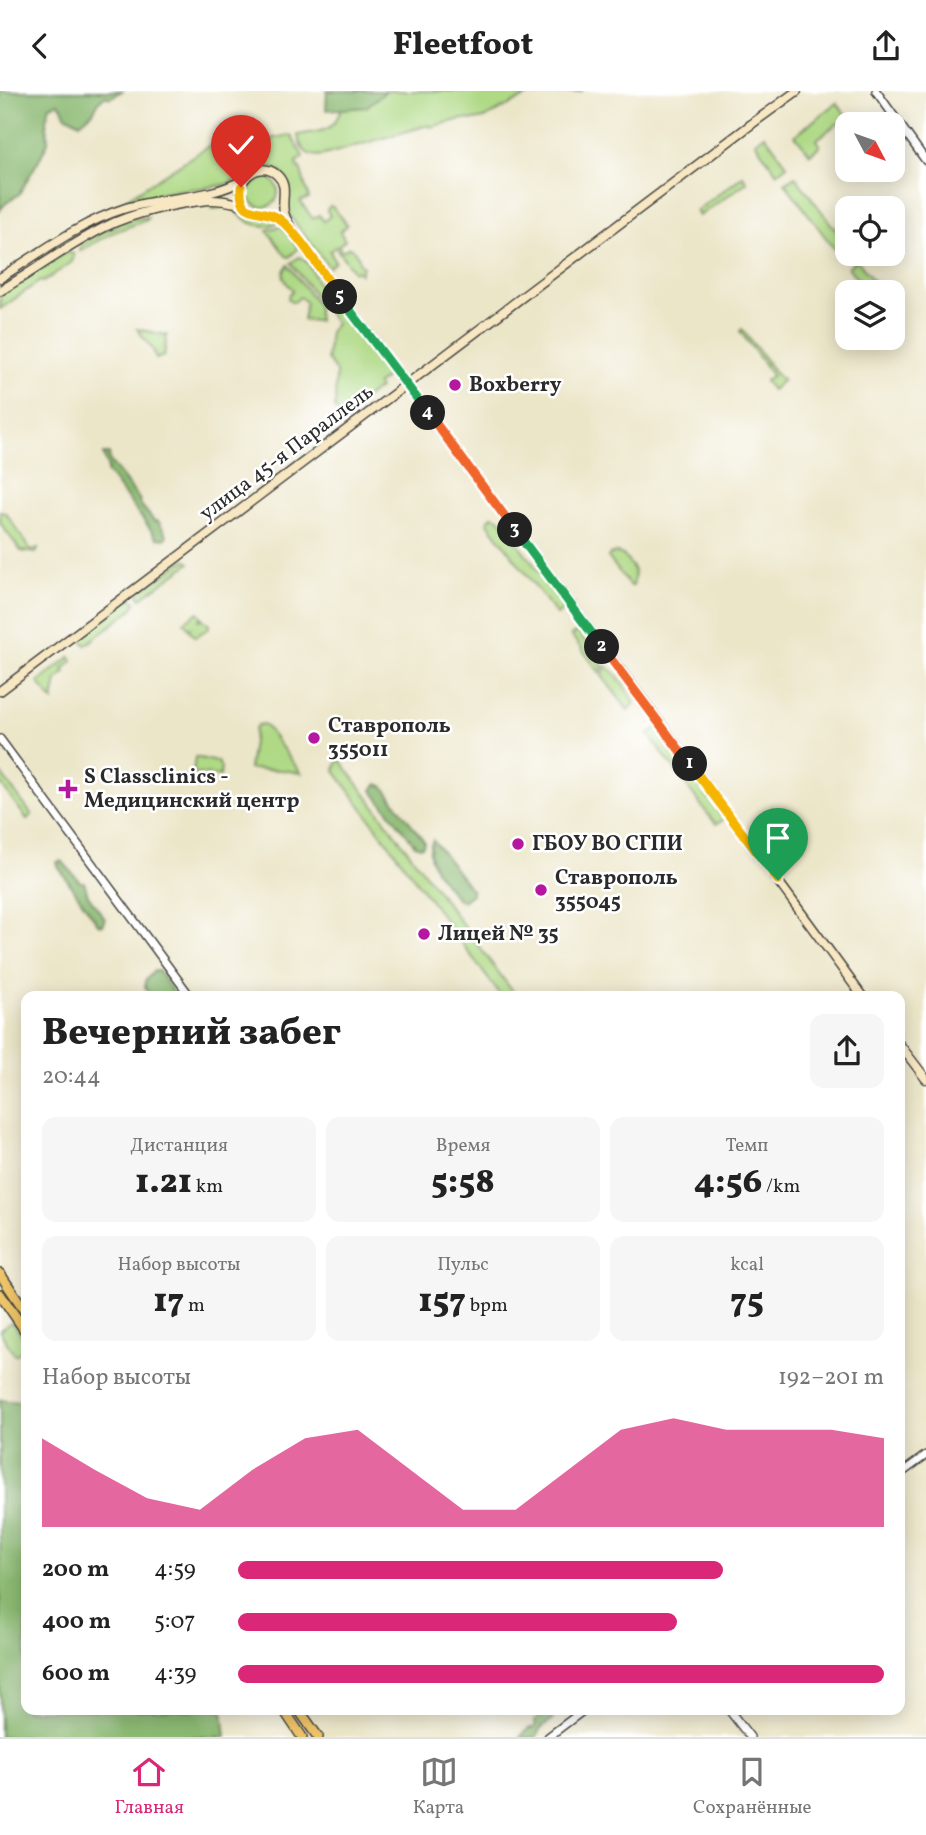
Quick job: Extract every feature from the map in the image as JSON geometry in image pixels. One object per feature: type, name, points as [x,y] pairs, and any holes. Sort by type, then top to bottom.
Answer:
[{"type":"main road","name":"улица 45-я Параллель","points":[[0,691],[797,91]]},
{"type":"main road","points":[[0,278],[79,228],[114,212],[148,202],[224,190],[257,170],[268,170],[279,177],[285,189],[284,212],[293,232]]},
{"type":"main road","points":[[244,179],[241,191],[246,205],[255,212],[276,217],[293,232],[859,991]]},
{"type":"main road","points":[[265,213],[278,207],[284,195]]},
{"type":"main road","points":[[0,291],[86,238],[129,217],[209,200],[246,205]]},
{"type":"main road","points":[[905,1052],[926,1079]]},
{"type":"main road","points":[[0,1274],[21,1304]]},
{"type":"main road","points":[[0,1294],[21,1325]]},
{"type":"main road","points":[[287,1715],[302,1737]]},
{"type":"main road","points":[[303,1715],[318,1737]]},
{"type":"street","points":[[876,91],[926,161]]},
{"type":"street","points":[[0,739],[186,991]]},
{"type":"street","points":[[905,1470],[926,1455]]},
{"type":"street","points":[[548,1737],[577,1715]]},
{"type":"street","points":[[733,1715],[750,1737]]},
{"type":"green space","points":[[0,91],[122,91],[110,98],[105,96],[80,123],[65,115],[58,103],[50,106],[46,120],[48,142],[19,194],[0,210]]},
{"type":"green space","points":[[327,91],[386,91],[366,107],[326,110]]},
{"type":"green space","points":[[386,91],[583,91],[529,95],[484,118],[462,119],[430,127],[429,125],[324,155],[309,154],[303,149],[298,135],[330,127],[341,109],[366,107]]},
{"type":"green space","points":[[837,103],[844,112],[835,112],[835,125],[816,140],[820,146],[810,154],[795,135]]},
{"type":"green space","points":[[232,131],[239,132],[244,139],[248,154],[245,169],[235,180],[220,186],[157,194],[110,209]]},
{"type":"green space","points":[[289,135],[303,157],[296,162],[309,198],[300,201],[313,219],[319,215],[324,221],[330,216],[327,210],[330,206],[333,207],[347,225],[340,232],[345,240],[338,246],[342,251],[352,248],[363,267],[360,274],[357,270],[354,272],[335,247],[330,251],[335,262],[329,267],[288,213],[287,180],[255,154],[254,147],[261,141]]},
{"type":"green space","points":[[765,135],[787,165],[777,173],[755,142]]},
{"type":"green space","points":[[743,176],[747,182],[699,216],[696,211]]},
{"type":"green space","points":[[795,176],[835,229],[835,250],[785,183]]},
{"type":"green space","points":[[263,177],[274,181],[278,192],[274,203],[263,207],[252,203],[248,192],[252,181]]},
{"type":"green space","points":[[212,203],[238,206],[252,217],[272,218],[279,222],[258,225],[241,216],[231,206],[212,209]]},
{"type":"green space","points":[[148,217],[147,220],[114,232],[80,251],[81,244],[113,226]]},
{"type":"green space","points":[[281,226],[298,248],[289,257],[267,230]]},
{"type":"green space","points":[[66,252],[74,255],[72,262],[0,309],[0,293]]},
{"type":"green space","points":[[299,257],[308,264],[320,288],[347,316],[390,375],[377,384],[379,388],[342,415],[335,409],[336,372],[327,359],[330,331],[336,324],[291,263]]},
{"type":"green space","points":[[288,265],[317,304],[319,321],[303,320],[306,302],[300,297],[294,302],[288,299],[293,290],[284,278]]},
{"type":"green space","points":[[862,266],[872,280],[858,280],[848,267]]},
{"type":"green space","points":[[137,329],[167,335],[164,356],[156,359],[153,350]]},
{"type":"green space","points":[[742,329],[783,380],[772,390],[765,381],[772,375],[740,331]]},
{"type":"green space","points":[[103,454],[109,454],[110,461],[140,504],[154,521],[158,521],[167,535],[165,539],[157,538],[107,472]]},
{"type":"green space","points":[[0,511],[6,513],[31,550],[38,549],[36,553],[21,551],[0,523]]},
{"type":"green space","points":[[492,516],[499,518],[564,605],[557,615],[487,522]]},
{"type":"green space","points":[[617,553],[623,555],[633,569],[633,586],[630,586],[608,557]]},
{"type":"green space","points":[[186,560],[190,563],[139,597],[139,592]]},
{"type":"green space","points":[[130,599],[136,603],[132,609],[86,645],[82,641],[82,636]]},
{"type":"green space","points":[[198,612],[202,617],[198,620],[203,619],[209,628],[195,637],[189,629],[191,627],[184,622]]},
{"type":"green space","points":[[578,632],[603,666],[600,673],[571,635]]},
{"type":"green space","points":[[70,657],[73,661],[63,669],[65,672],[57,680],[53,701],[38,682]]},
{"type":"green space","points":[[606,666],[617,675],[634,701],[628,710],[602,676]]},
{"type":"green space","points":[[263,724],[301,773],[249,769],[255,728]]},
{"type":"green space","points":[[657,728],[723,820],[716,824],[649,735]]},
{"type":"green space","points":[[195,757],[218,762],[221,768],[220,776],[193,773]]},
{"type":"green space","points":[[340,760],[512,991],[497,991],[335,771]]},
{"type":"green space","points":[[0,772],[32,815],[27,819],[0,783]]},
{"type":"green space","points":[[377,784],[383,786],[424,841],[423,846],[415,845],[372,790]]},
{"type":"green space","points":[[433,840],[472,891],[463,901],[458,900],[432,864],[430,848]]},
{"type":"green space","points":[[62,861],[80,882],[84,882],[88,895],[105,919],[102,925],[98,924],[59,868],[57,862]]},
{"type":"green space","points":[[154,971],[159,971],[172,991],[148,991],[145,981]]},
{"type":"green space","points":[[12,1322],[21,1335],[21,1352],[15,1355],[0,1330]]},
{"type":"green space","points":[[0,1400],[21,1400],[21,1715],[224,1715],[226,1737],[0,1737]]},
{"type":"green space","points":[[542,1715],[553,1716],[536,1737],[520,1737],[529,1728],[534,1728],[534,1721]]},
{"type":"place","name":"Boxberry","points":[[455,385]]},
{"type":"place","name":"Ставрополь 355011","points":[[314,738]]},
{"type":"place","name":"S Classclinics - Медицинский центр","points":[[68,789]]},
{"type":"place","name":"ГБОУ ВО СГПИ","points":[[518,844]]},
{"type":"place","name":"Ставрополь 355045","points":[[541,890]]},
{"type":"place","name":"Лицей № 35","points":[[424,934]]},
{"type":"route","points":[[241,187],[243,201],[250,209],[276,217],[293,232],[778,880]]}]
